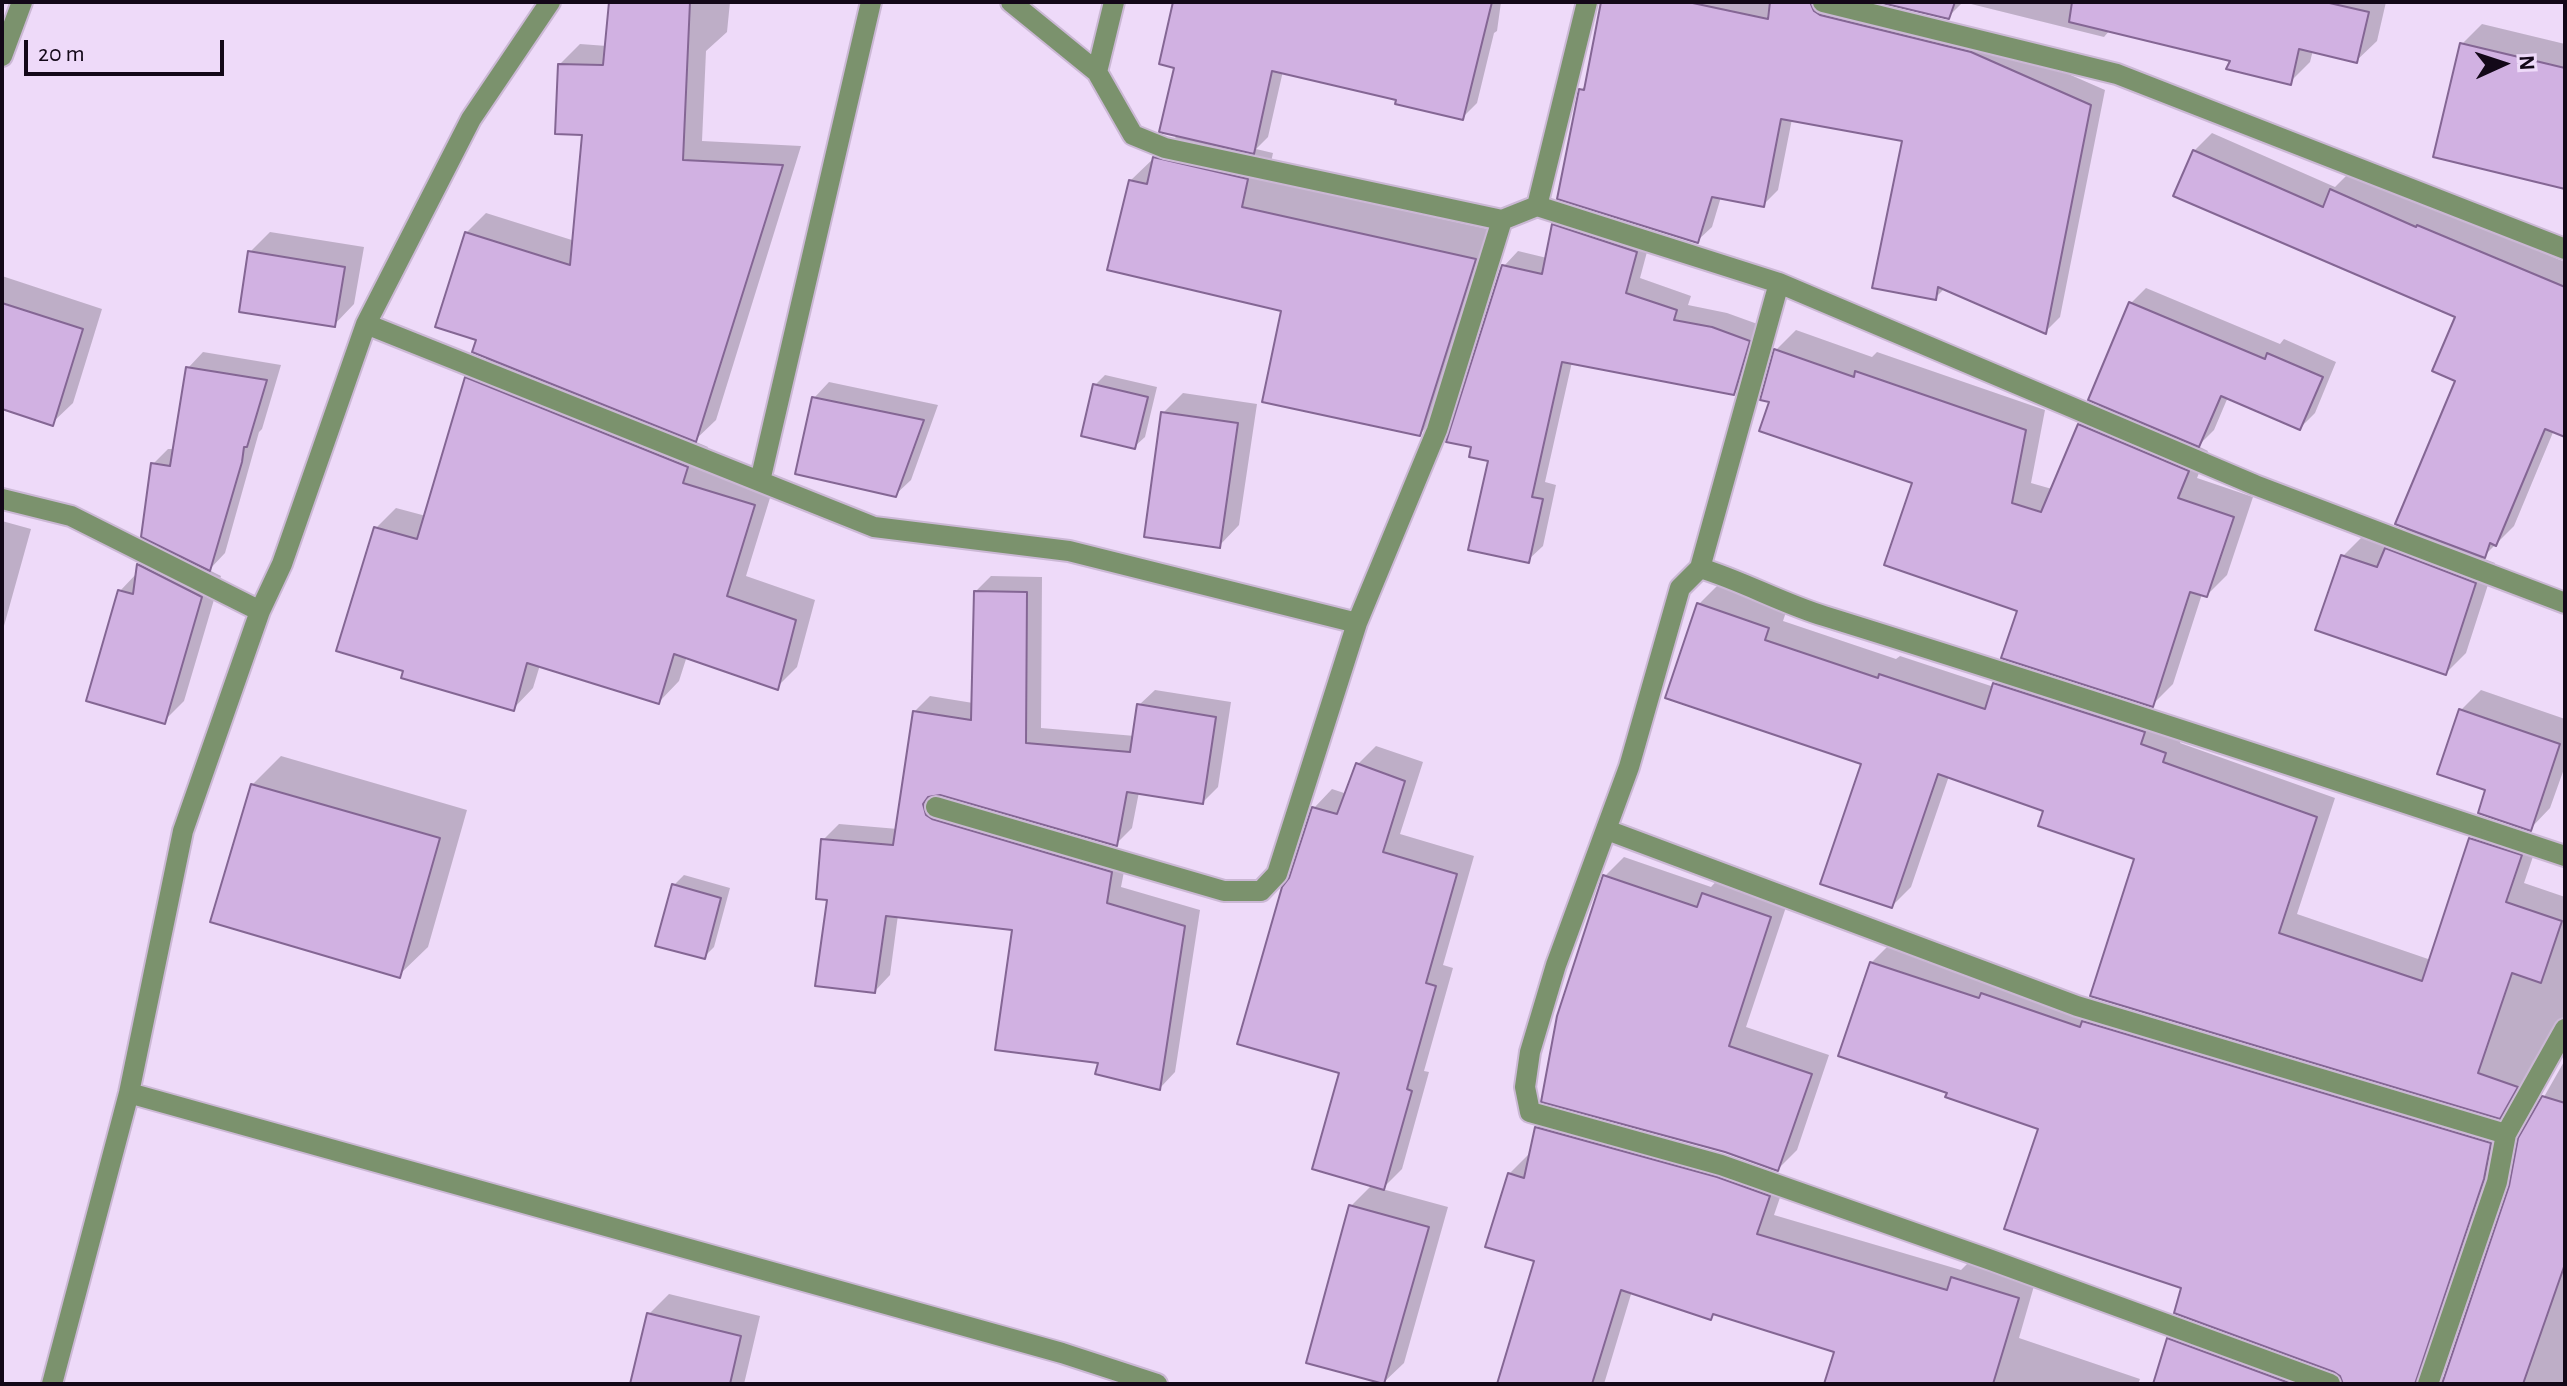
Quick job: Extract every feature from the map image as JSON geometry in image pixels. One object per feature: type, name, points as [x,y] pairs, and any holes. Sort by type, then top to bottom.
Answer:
[{"type":"street","points":[[2,56],[22,2]]},
{"type":"street","points":[[52,1384],[129,1093],[183,831],[260,611],[282,564],[366,324],[471,119],[550,2]]},
{"type":"street","points":[[760,481],[871,2]]},
{"type":"street","points":[[1011,2],[1097,72],[1133,135],[1165,148],[1502,220],[1537,206],[1779,283],[2255,485],[2565,603]]},
{"type":"street","points":[[1097,72],[1114,2]]},
{"type":"street","points":[[1537,206],[1587,2]]},
{"type":"street","points":[[1823,2],[2117,74],[2565,249]]},
{"type":"street","points":[[936,807],[1224,891],[1261,891],[1277,874],[1357,623],[1437,430],[1502,220]]},
{"type":"street","points":[[1779,283],[1700,568],[1680,588],[1629,767],[1556,965],[1530,1052],[1525,1087],[1530,1112],[1721,1165],[2330,1384]]},
{"type":"street","points":[[366,324],[874,527],[1069,551],[1357,623]]},
{"type":"street","points":[[2,499],[71,516],[260,611]]},
{"type":"street","points":[[1700,568],[1787,604],[2075,694],[2565,856]]},
{"type":"street","points":[[1607,830],[2077,1006],[2506,1134]]},
{"type":"street","points":[[2428,1384],[2497,1182],[2506,1134],[2565,1029]]},
{"type":"street","points":[[129,1093],[1062,1353],[1157,1384]]},
{"type":"building","points":[[609,2],[690,2],[683,160],[783,165],[696,442],[472,352],[476,340],[435,327],[465,232],[570,265],[582,135],[555,134],[558,64],[603,65]]},
{"type":"building","points":[[1173,2],[1492,2],[1463,120],[1395,104],[1396,100],[1272,71],[1254,154],[1159,132],[1174,68],[1159,64]]},
{"type":"building","points":[[1601,2],[1688,2],[1768,19],[1770,2],[1810,2],[1820,15],[1971,52],[2091,105],[2046,334],[1938,287],[1936,300],[1872,288],[1902,141],[1781,119],[1764,207],[1712,197],[1698,243],[1557,199],[1579,89],[1584,90]]},
{"type":"building","points":[[1878,2],[1955,2],[1949,19]]},
{"type":"building","points":[[2072,2],[2325,2],[2369,12],[2357,63],[2299,49],[2291,85],[2226,69],[2230,61],[2069,22]]},
{"type":"building","points":[[2460,43],[2565,68],[2565,189],[2433,157]]},
{"type":"building","points":[[2193,150],[2323,207],[2330,189],[2565,287],[2565,437],[2545,429],[2496,546],[2490,543],[2485,558],[2395,524],[2455,381],[2432,371],[2455,317],[2173,196]]},
{"type":"building","points":[[1153,157],[1248,179],[1242,207],[1476,259],[1420,436],[1262,402],[1281,311],[1107,270],[1129,180],[1147,184]]},
{"type":"building","points":[[1552,224],[1637,252],[1626,293],[1677,310],[1674,320],[1712,327],[1750,341],[1734,395],[1562,362],[1532,497],[1543,499],[1529,563],[1468,550],[1488,461],[1469,457],[1471,447],[1446,442],[1502,265],[1542,274]]},
{"type":"building","points":[[248,251],[345,267],[335,327],[239,312]]},
{"type":"building","points":[[2129,302],[2265,359],[2267,353],[2323,377],[2300,430],[2221,396],[2199,447],[2088,400]]},
{"type":"building","points":[[2,303],[83,329],[53,426],[2,409]]},
{"type":"building","points":[[1774,349],[1854,377],[1855,371],[2026,430],[2012,503],[2041,512],[2078,424],[2189,471],[2178,498],[2234,517],[2207,597],[2190,592],[2153,707],[2001,658],[2017,611],[1884,565],[1912,483],[1759,431],[1769,402],[1760,400]]},
{"type":"building","points":[[186,367],[267,380],[247,447],[244,447],[210,571],[141,537],[151,463],[170,466]]},
{"type":"building","points":[[465,377],[688,467],[683,483],[755,505],[727,596],[796,620],[778,690],[674,654],[659,704],[527,663],[514,711],[401,678],[403,671],[336,651],[374,527],[417,539]]},
{"type":"building","points":[[1093,384],[1148,397],[1135,449],[1081,436]]},
{"type":"building","points":[[812,397],[924,420],[896,497],[795,474]]},
{"type":"building","points":[[1161,412],[1238,423],[1220,548],[1144,537]]},
{"type":"building","points":[[2385,548],[2476,583],[2446,675],[2315,630],[2341,555],[2377,567]]},
{"type":"building","points":[[137,564],[202,597],[165,724],[86,701],[118,590],[133,594]]},
{"type":"building","points":[[974,591],[1027,592],[1026,743],[1130,752],[1137,704],[1216,717],[1203,804],[1127,792],[1117,846],[940,795],[928,797],[923,804],[926,815],[932,819],[1112,872],[1107,903],[1185,926],[1160,1090],[1095,1074],[1098,1063],[995,1050],[1012,930],[886,916],[875,993],[815,986],[827,900],[816,899],[821,839],[893,845],[913,711],[971,720]]},
{"type":"building","points":[[1697,603],[1769,628],[1765,640],[1878,678],[1879,674],[1985,709],[1993,683],[2145,732],[2141,744],[2166,753],[2163,762],[2317,817],[2279,933],[2422,981],[2469,838],[2522,855],[2506,902],[2562,921],[2541,983],[2512,973],[2478,1073],[2518,1087],[2500,1119],[2090,996],[2134,859],[2038,826],[2043,811],[1938,774],[1892,908],[1820,884],[1861,764],[1665,698]]},
{"type":"building","points":[[2459,709],[2560,744],[2531,831],[2478,813],[2485,790],[2437,774]]},
{"type":"building","points":[[1356,763],[1405,781],[1383,852],[1457,874],[1426,983],[1436,986],[1407,1089],[1412,1091],[1384,1190],[1312,1169],[1339,1073],[1237,1044],[1282,887],[1289,878],[1312,807],[1337,814]]},
{"type":"building","points":[[251,784],[440,838],[400,978],[210,922]]},
{"type":"building","points":[[1603,875],[1697,907],[1702,893],[1771,917],[1729,1046],[1812,1074],[1778,1171],[1725,1152],[1541,1102],[1557,1016]]},
{"type":"building","points":[[672,884],[721,898],[705,959],[655,946]]},
{"type":"building","points":[[1870,962],[1979,998],[1981,993],[2080,1027],[2082,1021],[2491,1143],[2484,1179],[2415,1384],[2343,1384],[2334,1372],[2174,1313],[2181,1288],[2004,1229],[2038,1129],[1945,1097],[1947,1093],[1838,1056]]},
{"type":"building","points":[[2542,1096],[2565,1103],[2565,1264],[2523,1384],[2442,1384],[2509,1186],[2518,1138]]},
{"type":"building","points":[[1535,1127],[1717,1177],[1770,1196],[1757,1234],[1947,1290],[1951,1277],[2019,1298],[1993,1384],[1824,1384],[1834,1352],[1713,1314],[1711,1320],[1621,1290],[1592,1384],[1497,1384],[1534,1261],[1485,1247],[1508,1173],[1524,1178]]},
{"type":"building","points":[[1349,1205],[1429,1227],[1384,1384],[1306,1363]]},
{"type":"building","points":[[647,1313],[741,1336],[730,1384],[630,1384]]},
{"type":"building","points":[[2167,1338],[2292,1384],[2153,1384]]}]
